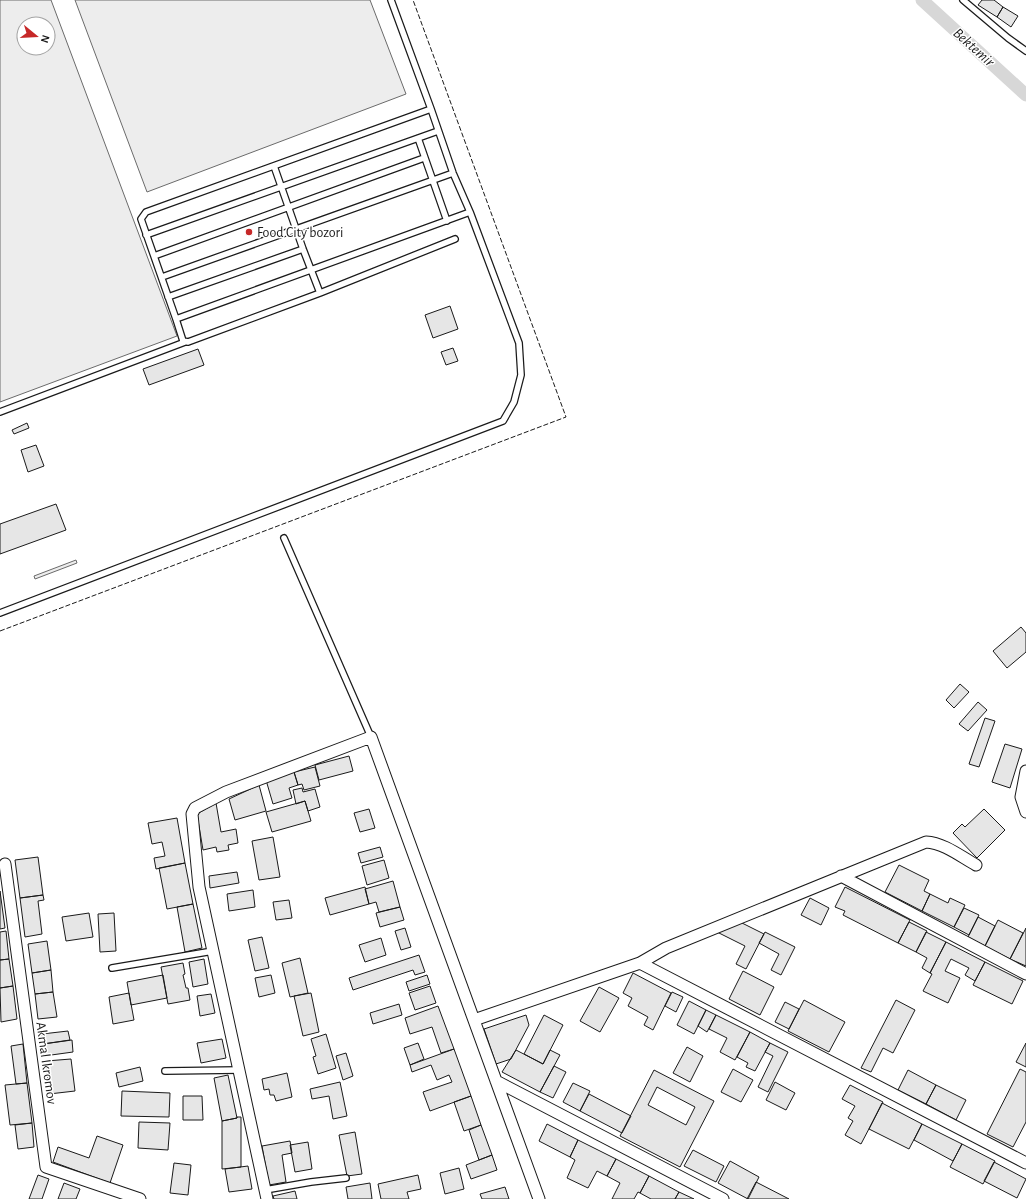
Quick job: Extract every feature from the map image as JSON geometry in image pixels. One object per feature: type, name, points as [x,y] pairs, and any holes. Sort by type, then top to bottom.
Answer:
[{"type":"street","points":[[266,1194],[199,887],[192,814],[195,808],[226,792],[371,737],[539,1199]]},
{"type":"street","points":[[1026,771],[1021,797],[1026,812]]},
{"type":"street","points":[[474,1020],[640,963],[666,948],[926,842],[934,842],[943,846],[976,865]]},
{"type":"street","name":"Akmal Ikromov","points":[[5,864],[46,1167],[140,1199]]},
{"type":"street","points":[[841,876],[1026,974]]},
{"type":"street","points":[[640,963],[1026,1163]]},
{"type":"street","points":[[496,1081],[722,1199]]},
{"type":"lane","points":[[0,613],[503,421],[514,402],[521,375],[519,343],[470,212],[453,173],[391,0]]},
{"type":"lane","points":[[963,0],[1008,38],[1026,51]]},
{"type":"lane","points":[[185,342],[183,341],[141,219],[146,212],[431,109]]},
{"type":"lane","points":[[146,235],[438,131]]},
{"type":"lane","points":[[418,138],[424,158],[434,180],[447,221]]},
{"type":"lane","points":[[154,256],[424,158]]},
{"type":"lane","points":[[274,166],[320,293]]},
{"type":"lane","points":[[162,278],[453,173]]},
{"type":"lane","points":[[176,319],[470,212]]},
{"type":"lane","points":[[0,412],[320,293],[455,239]]},
{"type":"lane","points":[[168,297],[303,249]]},
{"type":"lane","points":[[284,538],[371,737]]},
{"type":"lane","points":[[112,968],[213,951]]},
{"type":"lane","points":[[165,1071],[239,1070]]},
{"type":"lane","points":[[266,1194],[310,1182],[346,1178]]},
{"type":"shaded area","points":[[0,0],[51,0],[177,336],[0,402]]},
{"type":"shaded area","points":[[75,0],[370,0],[406,94],[147,192]]},
{"type":"shaded area","points":[[76,560],[77,563],[35,579],[34,576]]},
{"type":"building","points":[[982,0],[994,0],[1003,7],[997,17],[978,5]]},
{"type":"building","points":[[1003,7],[1018,16],[1011,27],[997,17]]},
{"type":"building","points":[[450,306],[458,329],[433,338],[425,315]]},
{"type":"building","points":[[453,348],[458,361],[446,365],[441,352]]},
{"type":"building","points":[[198,349],[204,365],[149,385],[143,369]]},
{"type":"building","points":[[27,423],[29,428],[14,434],[12,430]]},
{"type":"building","points":[[36,445],[44,466],[28,472],[21,450]]},
{"type":"building","points":[[56,504],[66,530],[0,554],[0,524]]},
{"type":"building","points":[[1021,627],[1026,633],[1026,652],[1007,668],[993,651]]},
{"type":"building","points":[[960,684],[969,692],[954,708],[946,700]]},
{"type":"building","points":[[978,702],[987,710],[968,731],[959,724]]},
{"type":"building","points":[[985,718],[995,721],[979,767],[969,764]]},
{"type":"building","points":[[1005,744],[1022,749],[1010,788],[992,782]]},
{"type":"building","points":[[349,756],[353,771],[319,780],[315,765]]},
{"type":"building","points":[[315,767],[320,786],[304,790],[302,784],[298,785],[294,772]]},
{"type":"building","points":[[294,772],[298,785],[289,788],[292,798],[273,804],[266,780]]},
{"type":"building","points":[[259,785],[266,811],[235,820],[229,799]]},
{"type":"building","points":[[302,788],[303,792],[315,789],[320,807],[308,811],[305,801],[296,804],[293,790]]},
{"type":"building","points":[[305,801],[311,821],[272,832],[266,812]]},
{"type":"building","points":[[216,803],[221,832],[236,829],[238,843],[228,845],[229,850],[217,852],[216,847],[203,850],[197,814]]},
{"type":"building","points":[[369,809],[375,828],[360,832],[354,813]]},
{"type":"building","points":[[984,809],[1005,830],[977,858],[953,833],[962,824],[965,827]]},
{"type":"building","points":[[177,818],[185,863],[156,869],[154,858],[165,856],[162,842],[152,844],[148,823]]},
{"type":"building","points":[[273,837],[280,877],[259,880],[252,841]]},
{"type":"building","points":[[380,847],[383,857],[361,863],[358,853]]},
{"type":"building","points":[[38,857],[43,895],[20,898],[15,860]]},
{"type":"building","points":[[384,860],[389,878],[367,885],[362,866]]},
{"type":"building","points":[[185,863],[193,904],[167,909],[159,868]]},
{"type":"building","points":[[899,865],[929,880],[924,891],[930,894],[922,911],[885,892]]},
{"type":"building","points":[[237,872],[239,883],[210,888],[209,876]]},
{"type":"building","points":[[393,881],[400,907],[379,912],[376,902],[369,904],[365,889]]},
{"type":"building","points":[[365,887],[369,904],[330,915],[325,898]]},
{"type":"building","points":[[845,887],[910,920],[898,943],[843,915],[845,911],[835,907]]},
{"type":"building","points":[[253,890],[255,907],[229,911],[227,894]]},
{"type":"building","points":[[0,891],[5,928],[0,929]]},
{"type":"building","points":[[930,894],[948,903],[950,898],[965,905],[954,927],[922,911]]},
{"type":"building","points":[[43,895],[44,900],[38,901],[42,934],[25,937],[20,898]]},
{"type":"building","points":[[810,898],[829,908],[821,925],[801,915]]},
{"type":"building","points":[[289,900],[292,918],[276,920],[273,902]]},
{"type":"building","points":[[193,904],[202,948],[185,952],[177,907]]},
{"type":"building","points":[[400,907],[404,920],[380,927],[376,913]]},
{"type":"building","points":[[964,908],[979,915],[969,935],[954,927]]},
{"type":"building","points":[[89,913],[93,937],[66,941],[62,917]]},
{"type":"building","points":[[114,913],[116,951],[100,952],[98,914]]},
{"type":"building","points":[[978,917],[995,926],[985,946],[968,937]]},
{"type":"building","points":[[998,920],[1023,933],[1010,959],[985,946]]},
{"type":"building","points":[[740,922],[764,934],[746,969],[736,964],[745,946],[715,931]]},
{"type":"building","points":[[909,922],[927,931],[916,952],[898,943]]},
{"type":"building","points":[[405,928],[411,947],[401,950],[395,931]]},
{"type":"building","points":[[1026,928],[1026,966],[1010,959]]},
{"type":"building","points":[[6,931],[9,959],[0,960],[0,932]]},
{"type":"building","points":[[765,932],[795,947],[781,975],[771,970],[779,954],[759,943]]},
{"type":"building","points":[[926,932],[946,942],[930,973],[922,968],[927,958],[916,952]]},
{"type":"building","points":[[262,937],[269,968],[255,971],[248,940]]},
{"type":"building","points":[[381,938],[386,955],[365,962],[359,945]]},
{"type":"building","points":[[47,941],[51,970],[32,973],[28,944]]},
{"type":"building","points":[[946,942],[985,962],[975,981],[965,975],[969,968],[951,959],[945,971],[960,978],[948,1003],[923,991],[932,974],[930,973]]},
{"type":"building","points":[[419,955],[425,972],[415,975],[413,970],[353,990],[349,978]]},
{"type":"building","points":[[300,958],[308,993],[290,997],[282,963]]},
{"type":"building","points":[[9,959],[13,986],[0,988],[0,960]]},
{"type":"building","points":[[204,959],[208,984],[193,987],[189,962]]},
{"type":"building","points":[[985,962],[1023,981],[1012,1004],[973,985]]},
{"type":"building","points":[[183,963],[185,974],[183,975],[186,988],[188,988],[190,1000],[168,1004],[161,967]]},
{"type":"building","points":[[51,970],[53,992],[35,994],[32,973]]},
{"type":"building","points":[[743,971],[774,987],[760,1015],[729,999]]},
{"type":"building","points":[[633,973],[671,993],[653,1030],[644,1025],[648,1017],[628,1006],[632,998],[623,993]]},
{"type":"building","points":[[163,975],[167,998],[131,1005],[127,982]]},
{"type":"building","points":[[271,975],[275,993],[259,997],[255,978]]},
{"type":"building","points":[[427,975],[430,984],[409,991],[406,982]]},
{"type":"building","points":[[13,986],[17,1019],[1,1022],[0,988]]},
{"type":"building","points":[[430,986],[436,1003],[415,1010],[409,993]]},
{"type":"building","points":[[599,987],[619,998],[600,1032],[580,1021]]},
{"type":"building","points":[[53,992],[57,1017],[38,1019],[35,994]]},
{"type":"building","points":[[672,992],[683,997],[676,1012],[665,1006]]},
{"type":"building","points":[[129,993],[134,1020],[113,1024],[109,997]]},
{"type":"building","points":[[311,993],[319,1032],[303,1036],[294,996]]},
{"type":"building","points":[[211,994],[215,1013],[200,1016],[197,996]]},
{"type":"building","points":[[804,1000],[845,1022],[829,1052],[788,1031]]},
{"type":"building","points":[[896,1000],[915,1010],[893,1053],[883,1048],[871,1072],[861,1068]]},
{"type":"building","points":[[689,1001],[706,1010],[694,1034],[677,1025]]},
{"type":"building","points":[[785,1002],[799,1009],[789,1029],[775,1022]]},
{"type":"building","points":[[399,1004],[402,1015],[373,1024],[370,1013]]},
{"type":"building","points":[[438,1006],[454,1049],[441,1053],[432,1027],[410,1034],[405,1018]]},
{"type":"building","points":[[706,1010],[716,1015],[707,1032],[698,1026]]},
{"type":"building","points":[[526,1015],[529,1025],[511,1059],[496,1064],[484,1029]]},
{"type":"building","points":[[544,1015],[563,1025],[543,1064],[524,1054]]},
{"type":"building","points":[[716,1015],[750,1032],[735,1060],[720,1052],[727,1038],[709,1029]]},
{"type":"building","points":[[68,1031],[70,1040],[43,1044],[42,1034]]},
{"type":"building","points":[[750,1032],[770,1043],[755,1071],[746,1067],[748,1063],[737,1057]]},
{"type":"building","points":[[326,1034],[336,1068],[318,1074],[313,1057],[316,1056],[311,1039]]},
{"type":"building","points":[[222,1039],[226,1058],[201,1063],[197,1043]]},
{"type":"building","points":[[72,1040],[73,1052],[44,1056],[43,1044]]},
{"type":"building","points":[[418,1043],[424,1059],[410,1065],[404,1048]]},
{"type":"building","points":[[770,1043],[788,1052],[768,1092],[758,1087],[773,1056],[765,1052]]},
{"type":"building","points":[[1026,1043],[1026,1067],[1016,1062]]},
{"type":"building","points":[[23,1044],[27,1083],[16,1084],[11,1046]]},
{"type":"building","points":[[687,1047],[703,1056],[690,1082],[673,1073]]},
{"type":"building","points":[[454,1049],[471,1096],[430,1111],[423,1092],[452,1082],[449,1075],[437,1080],[431,1065],[412,1072],[410,1065]]},
{"type":"building","points":[[516,1050],[543,1064],[550,1050],[560,1055],[540,1092],[502,1072]]},
{"type":"building","points":[[346,1053],[353,1076],[343,1080],[336,1056]]},
{"type":"building","points":[[71,1059],[75,1091],[49,1094],[46,1061]]},
{"type":"building","points":[[554,1066],[566,1072],[553,1098],[540,1092]]},
{"type":"building","points":[[140,1067],[143,1081],[119,1087],[116,1073]]},
{"type":"building","points":[[733,1069],[753,1080],[741,1102],[721,1092]]},
{"type":"building","points":[[1020,1069],[1026,1072],[1026,1122],[1013,1147],[987,1134]]},
{"type":"building","points":[[654,1070],[714,1101],[680,1167],[620,1136]],"holes":[[[657,1087],[695,1107],[686,1125],[648,1105]]]},
{"type":"building","points":[[908,1070],[936,1085],[926,1104],[898,1090]]},
{"type":"building","points":[[287,1073],[292,1097],[276,1101],[274,1095],[270,1095],[269,1089],[264,1090],[262,1079]]},
{"type":"building","points":[[228,1075],[237,1118],[222,1121],[214,1078]]},
{"type":"building","points":[[340,1082],[347,1116],[333,1119],[329,1096],[312,1099],[310,1089]]},
{"type":"building","points":[[775,1082],[795,1093],[786,1110],[766,1100]]},
{"type":"building","points":[[27,1083],[32,1123],[10,1125],[5,1085]]},
{"type":"building","points":[[573,1083],[590,1091],[580,1111],[563,1102]]},
{"type":"building","points":[[850,1085],[883,1102],[861,1144],[845,1135],[853,1121],[848,1118],[855,1106],[842,1099]]},
{"type":"building","points":[[936,1085],[966,1100],[956,1120],[926,1104]]},
{"type":"building","points":[[122,1091],[170,1093],[169,1117],[121,1116]]},
{"type":"building","points":[[589,1094],[631,1116],[622,1133],[580,1111]]},
{"type":"building","points":[[183,1096],[202,1096],[203,1120],[183,1120]]},
{"type":"building","points":[[471,1096],[481,1125],[464,1131],[454,1102]]},
{"type":"building","points":[[882,1103],[922,1124],[909,1149],[869,1129]]},
{"type":"building","points":[[241,1117],[241,1167],[222,1169],[222,1121]]},
{"type":"building","points":[[139,1122],[170,1123],[168,1150],[138,1148]]},
{"type":"building","points":[[32,1123],[34,1147],[18,1149],[15,1125]]},
{"type":"building","points":[[547,1124],[578,1140],[570,1157],[539,1141]]},
{"type":"building","points":[[922,1124],[962,1144],[953,1161],[914,1140]]},
{"type":"building","points":[[481,1125],[492,1155],[479,1160],[469,1130]]},
{"type":"building","points":[[355,1132],[362,1174],[347,1176],[339,1135]]},
{"type":"building","points":[[97,1136],[123,1145],[110,1183],[53,1162],[58,1147],[89,1158]]},
{"type":"building","points":[[578,1140],[616,1159],[607,1176],[597,1171],[588,1188],[567,1178],[575,1160],[570,1157]]},
{"type":"building","points":[[290,1141],[292,1153],[282,1155],[286,1182],[269,1185],[262,1146]]},
{"type":"building","points":[[308,1142],[312,1169],[295,1172],[290,1145]]},
{"type":"building","points":[[962,1144],[995,1161],[983,1184],[950,1167]]},
{"type":"building","points":[[693,1150],[724,1166],[716,1182],[684,1166]]},
{"type":"building","points":[[492,1155],[497,1170],[471,1179],[466,1165]]},
{"type":"building","points":[[616,1159],[649,1176],[640,1193],[638,1192],[634,1199],[612,1199],[620,1183],[607,1176]]},
{"type":"building","points":[[730,1161],[759,1177],[748,1199],[718,1183]]},
{"type":"building","points":[[994,1162],[1026,1179],[1017,1198],[984,1181]]},
{"type":"building","points":[[174,1163],[191,1165],[188,1195],[170,1193]]},
{"type":"building","points":[[248,1166],[252,1189],[229,1192],[225,1169]]},
{"type":"building","points":[[459,1168],[464,1189],[445,1194],[440,1173]]},
{"type":"building","points":[[38,1175],[49,1179],[42,1199],[29,1199]]},
{"type":"building","points":[[418,1175],[421,1189],[407,1192],[409,1199],[381,1199],[378,1184]]},
{"type":"building","points":[[649,1176],[679,1192],[675,1199],[651,1199],[640,1193]]},
{"type":"building","points":[[756,1182],[789,1199],[747,1199]]},
{"type":"building","points":[[64,1183],[80,1189],[76,1199],[58,1199]]},
{"type":"building","points":[[370,1183],[372,1199],[348,1199],[346,1187]]},
{"type":"building","points":[[505,1187],[509,1199],[482,1199],[480,1194]]},
{"type":"building","points":[[295,1191],[297,1199],[274,1199],[273,1196]]},
{"type":"building","points":[[679,1192],[694,1199],[675,1199]]},
{"type":"waterway","name":"Bektemir","points":[[922,0],[1026,95]]},
{"type":"fence","points":[[0,631],[566,417],[413,0]]},
{"type":"place","name":"Food City bozori","points":[[249,232]]}]
